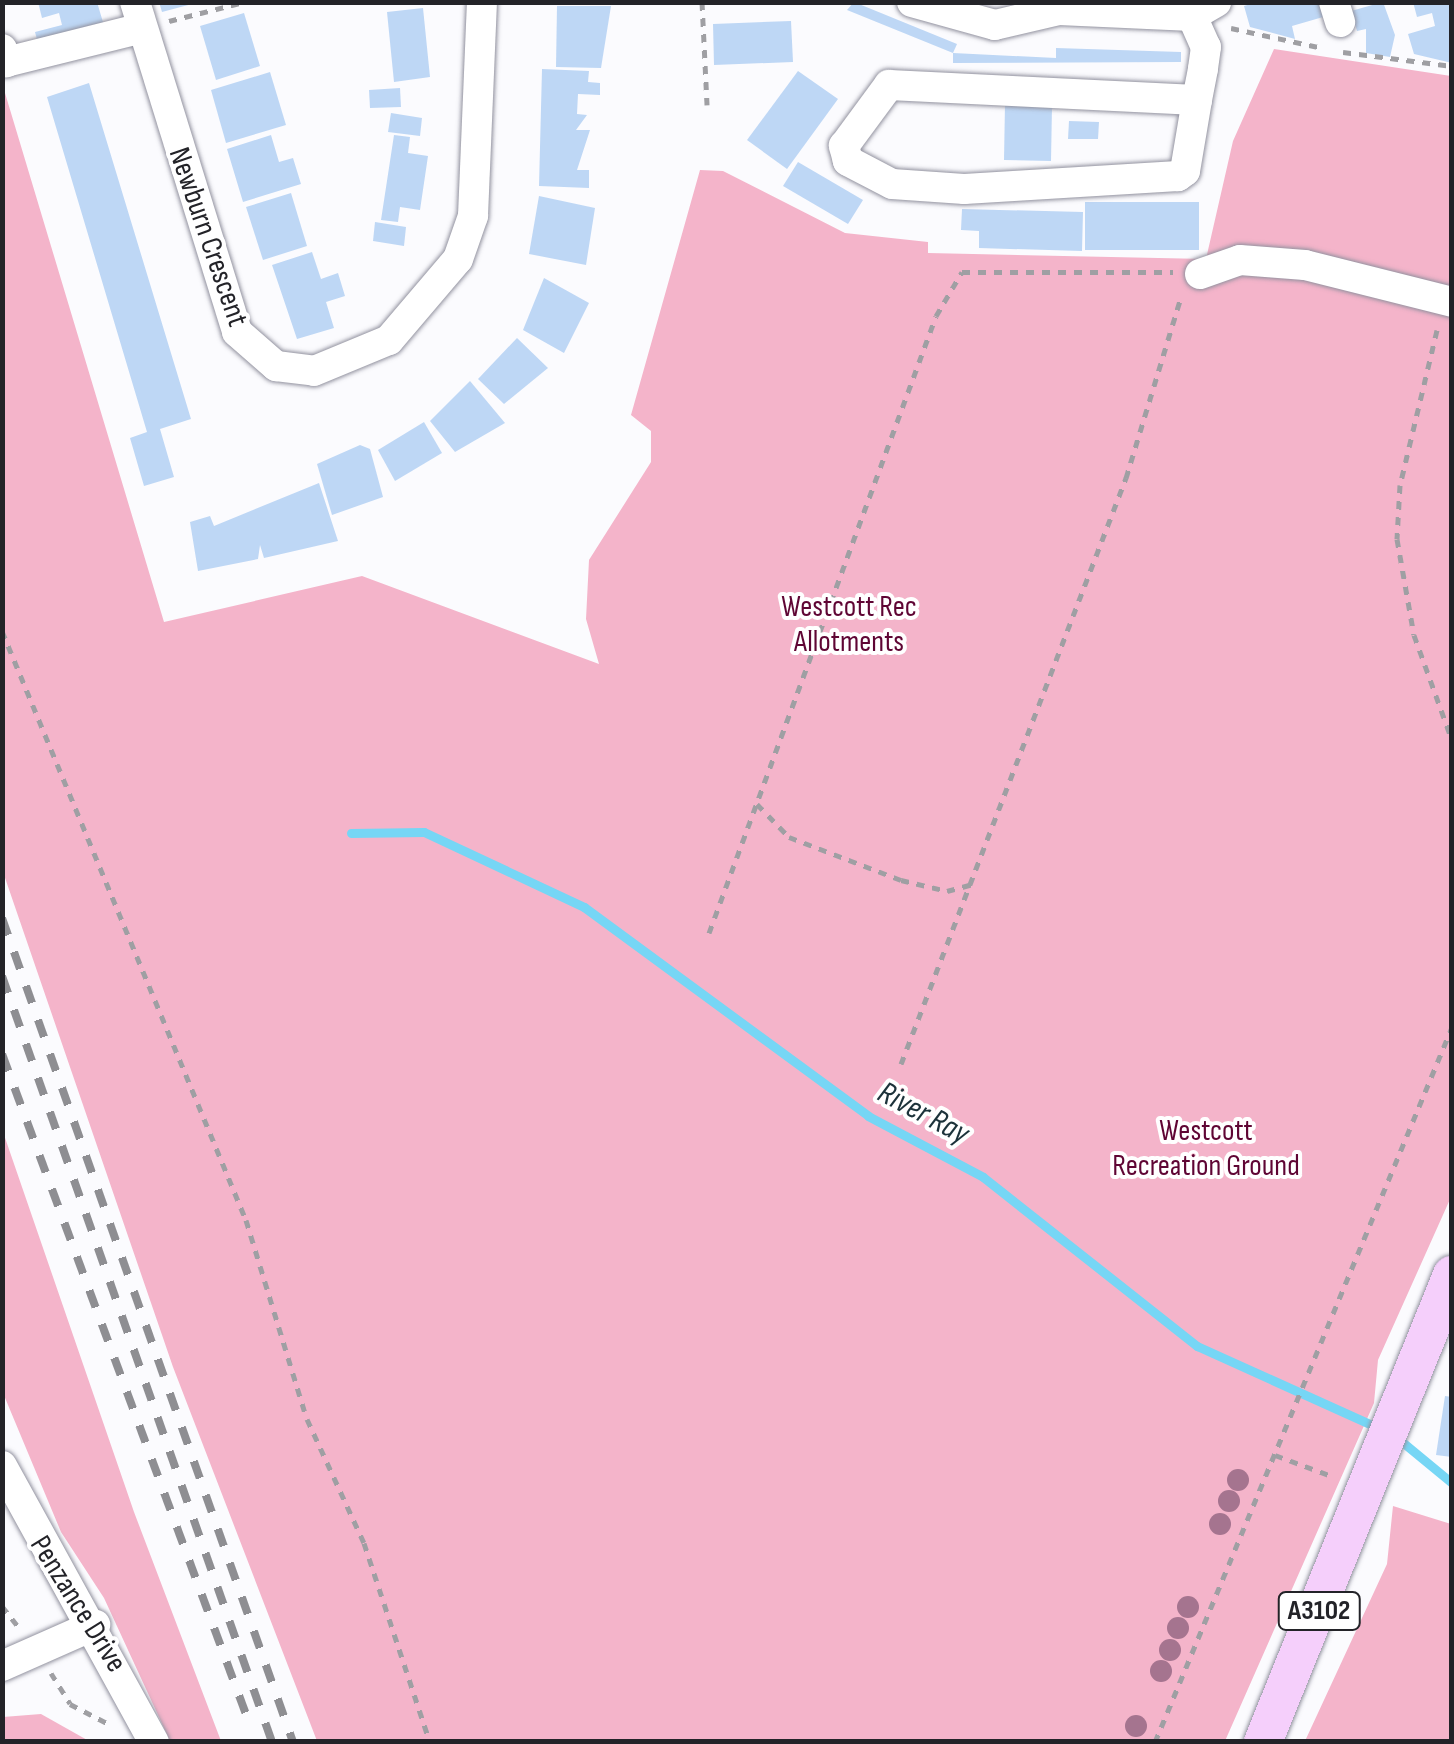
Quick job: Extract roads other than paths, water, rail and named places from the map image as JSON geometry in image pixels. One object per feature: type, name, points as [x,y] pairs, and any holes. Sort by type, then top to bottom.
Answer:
[{"type":"main road","name":"A3102","points":[[1262,1742],[1372,1485],[1452,1276]]},
{"type":"street","name":"Newburn Crescent","points":[[138,15],[237,332],[276,366],[314,372],[389,340],[458,259],[473,216],[482,2]]},
{"type":"street","points":[[912,2],[978,24],[1059,10],[1204,9],[1206,47],[1185,171],[1158,180],[892,184],[848,161],[844,146],[890,85],[1197,100]]},
{"type":"street","points":[[2,49],[6,62],[138,15]]},
{"type":"street","points":[[1200,274],[1240,260],[1305,265],[1448,301]]},
{"type":"street","name":"Penzance Drive","points":[[2,1466],[95,1625],[154,1742]]},
{"type":"street","points":[[2,1666],[95,1625]]},
{"type":"waterway","name":"River Ray","points":[[351,833],[424,832],[584,907],[868,1116],[983,1177],[1197,1346],[1381,1429]]},
{"type":"waterway","points":[[1395,1436],[1452,1483]]},
{"type":"railway","points":[[2,918],[293,1742]]},
{"type":"railway","points":[[2,976],[272,1742]]},
{"type":"railway","points":[[2,1054],[251,1728]]},
{"type":"park label","name":"Westcott Rec Allotments","points":[[849,624]]},
{"type":"park label","name":"Westcott Recreation Ground","points":[[1206,1148]]}]
